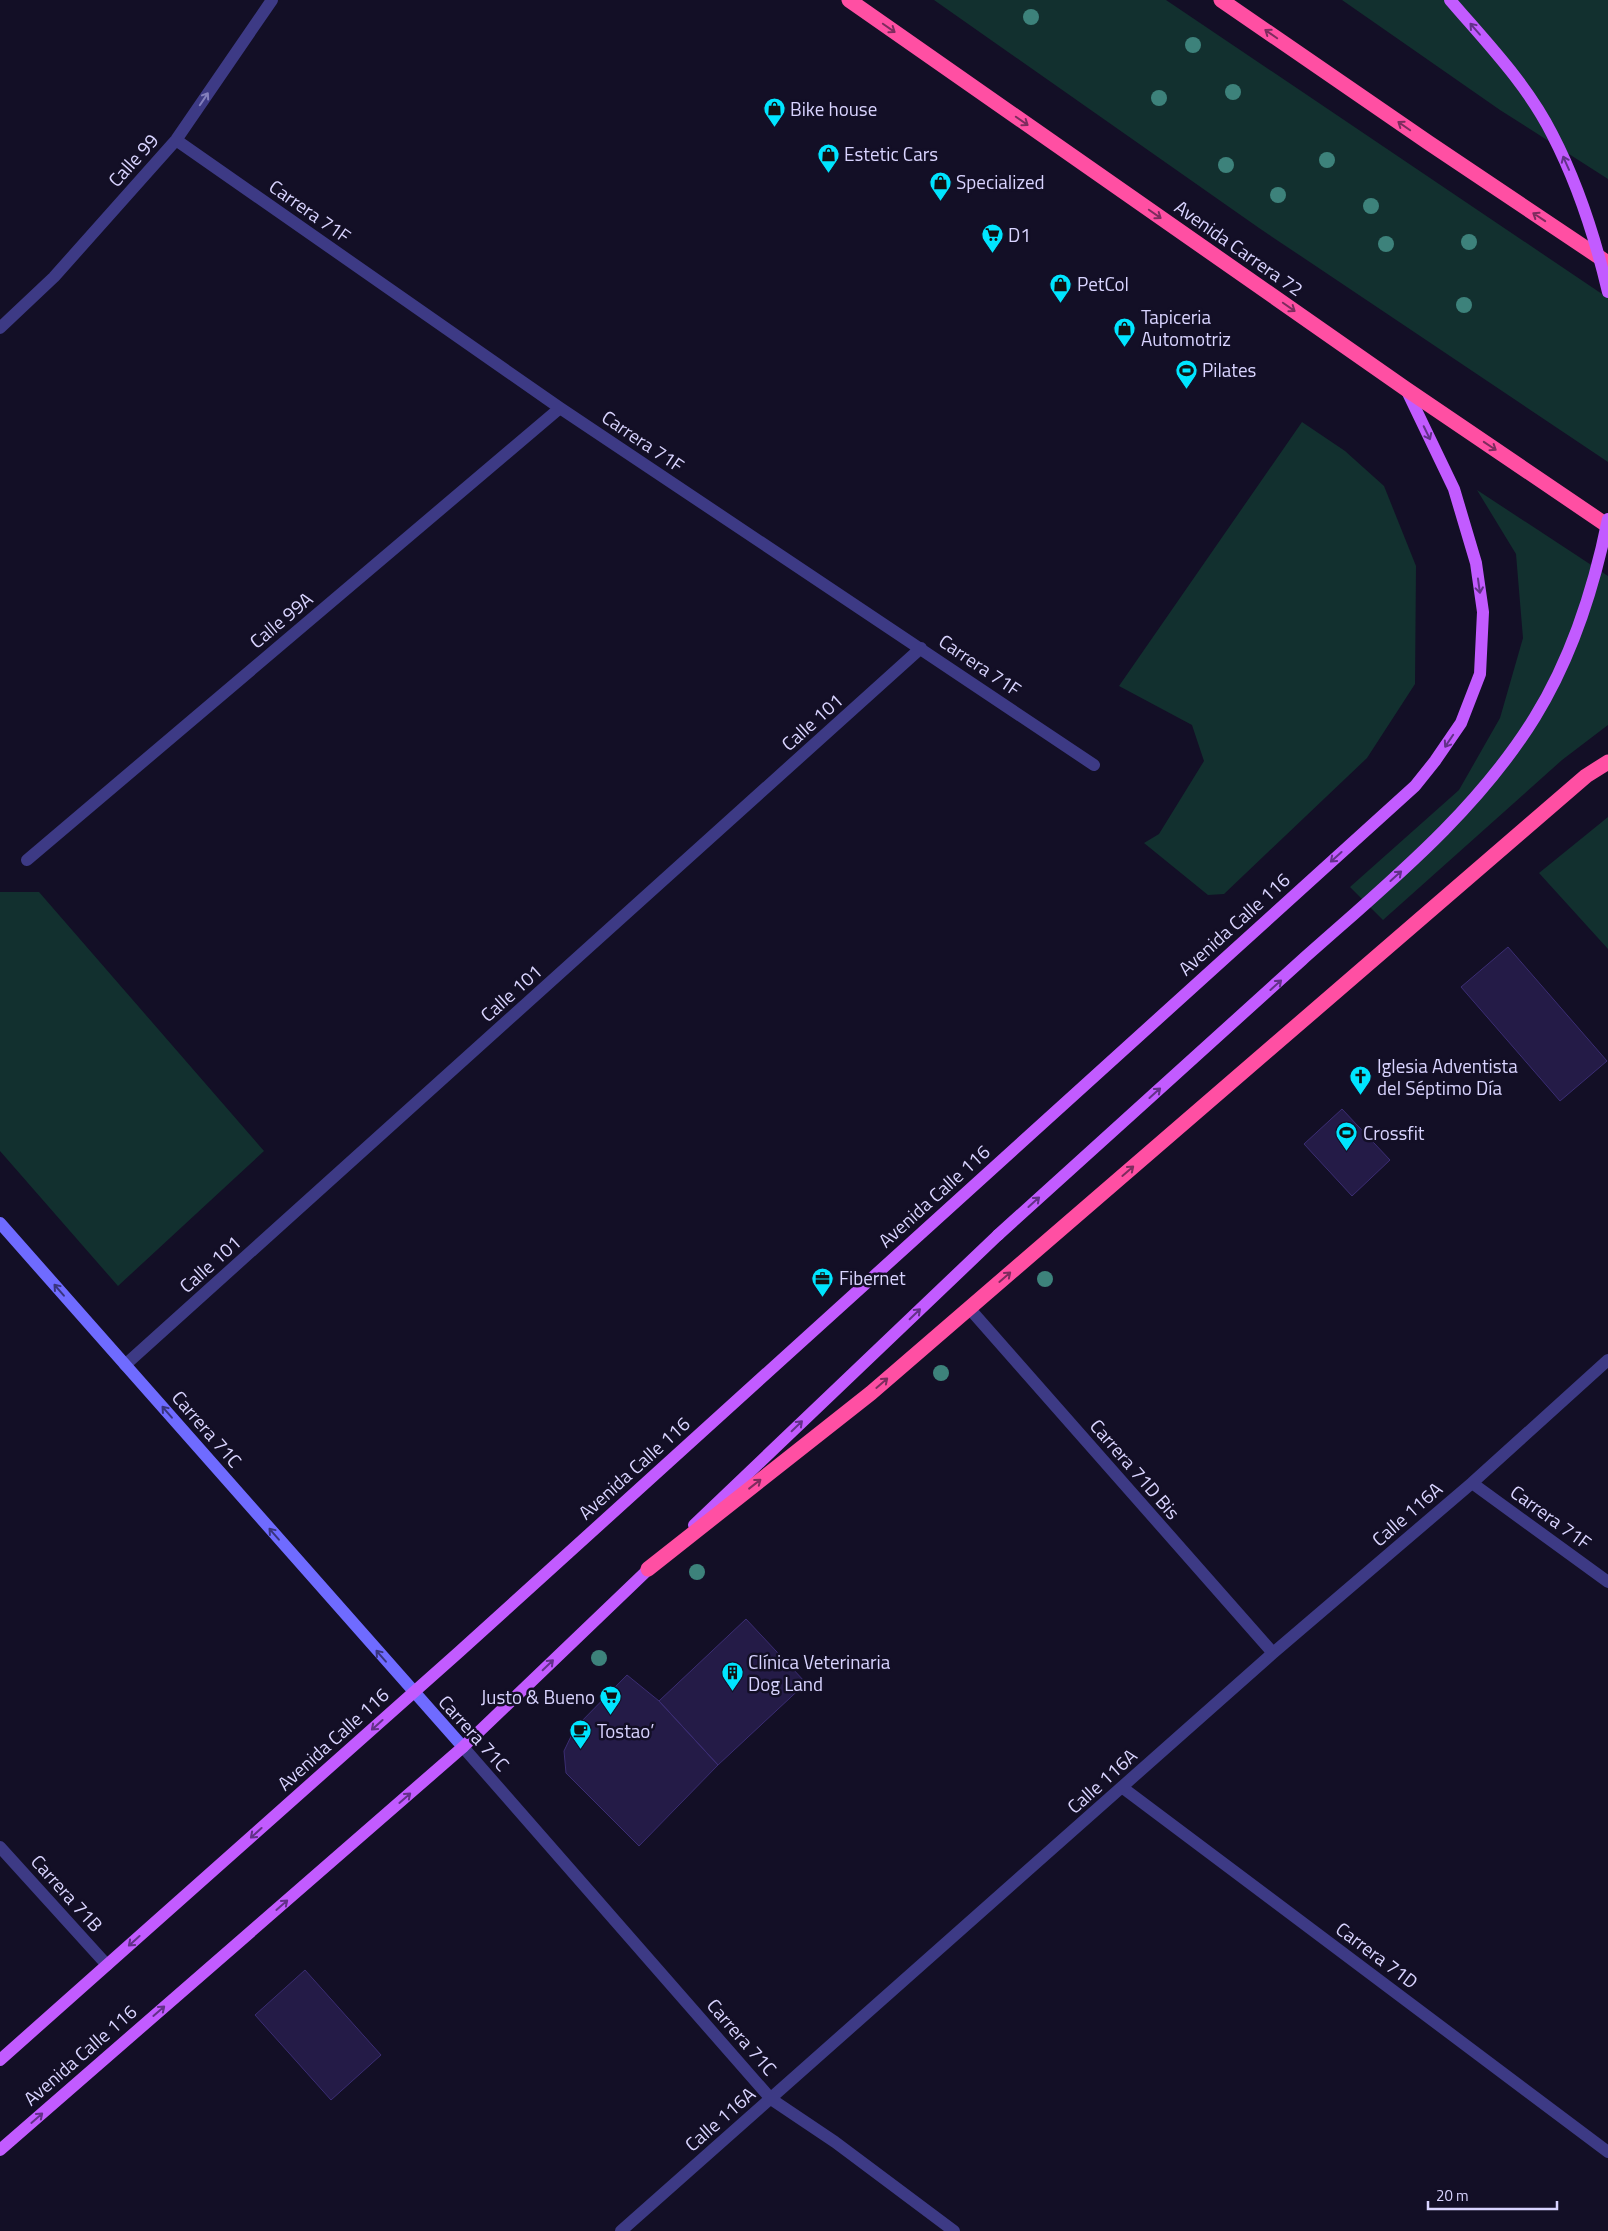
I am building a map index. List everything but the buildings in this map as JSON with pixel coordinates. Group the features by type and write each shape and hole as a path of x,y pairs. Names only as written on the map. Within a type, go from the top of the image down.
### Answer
{"highway":[{"name":"Avenida Carrera 72","path":"849,0 1406,389 1608,526"},
{"path":"1221,0 1437,149 1608,263"},
{"path":"648,1569 871,1393 1586,776 1608,762"}],"main road":[{"path":"1450,0 1515,77 1552,132 1576,186 1591,229 1608,292"},
{"name":"Avenida Calle 116","path":"0,2060 414,1692 1414,786 1435,761 1461,723 1480,674 1483,612 1476,562 1454,489 1406,389"},
{"name":"Avenida Calle 116","path":"0,2150 463,1747 998,1235 1426,850 1498,770 1535,717 1565,661 1588,595 1608,519"}],"street":[{"name":"Calle 99","path":"0,328 54,277 176,140 272,0"},
{"name":"Carrera 71F","path":"176,140 560,408 1094,765"},
{"name":"Calle 99A","path":"26,860 560,408"},
{"name":"Calle 101","path":"125,1365 921,648"},
{"name":"Carrera 71C","path":"0,1223 771,2099 835,2142 954,2231"},
{"name":"Carrera 71D Bis","path":"970,1308 1274,1653"},
{"name":"Calle 116A","path":"621,2231 1274,1653 1472,1483 1608,1360"},
{"name":"Carrera 71F","path":"1472,1483 1608,1582"},
{"name":"Carrera 71D","path":"1123,1788 1608,2152"},
{"name":"Carrera 71B","path":"0,1847 107,1965"}],"green space":[{"path":"934,0 1166,0 1608,298 1608,462 1259,228"},
{"path":"1342,0 1608,0 1608,179 1500,110"},
{"path":"1302,422 1345,451 1384,486 1416,566 1415,684 1367,758 1224,894 1208,895 1144,843 1159,834 1204,761 1192,725 1119,686"},
{"path":"1477,490 1608,576 1608,725 1562,760 1383,920 1350,887 1459,790 1500,718 1523,638 1516,554"},
{"path":"1608,817 1608,949 1539,873"},
{"path":"0,892 39,892 264,1151 118,1286 0,1151"}],"place":[{"name":"Bike house","path":"774,128"},
{"name":"Estetic Cars","path":"828,173"},
{"name":"Specialized","path":"940,201"},
{"name":"D1","path":"992,254"},
{"name":"PetCol","path":"1061,303"},
{"name":"Tapiceria Automotriz","path":"1125,347"},
{"name":"Pilates","path":"1186,389"},
{"name":"Iglesia Adventista del Séptimo Día","path":"1361,1096"},
{"name":"Crossfit","path":"1347,1152"},
{"name":"Fibernet","path":"823,1297"},
{"name":"Clínica Veterinaria Dog Land","path":"732,1692"},
{"name":"Justo & Bueno","path":"611,1716"},
{"name":"Tostao’","path":"581,1750"}]}
